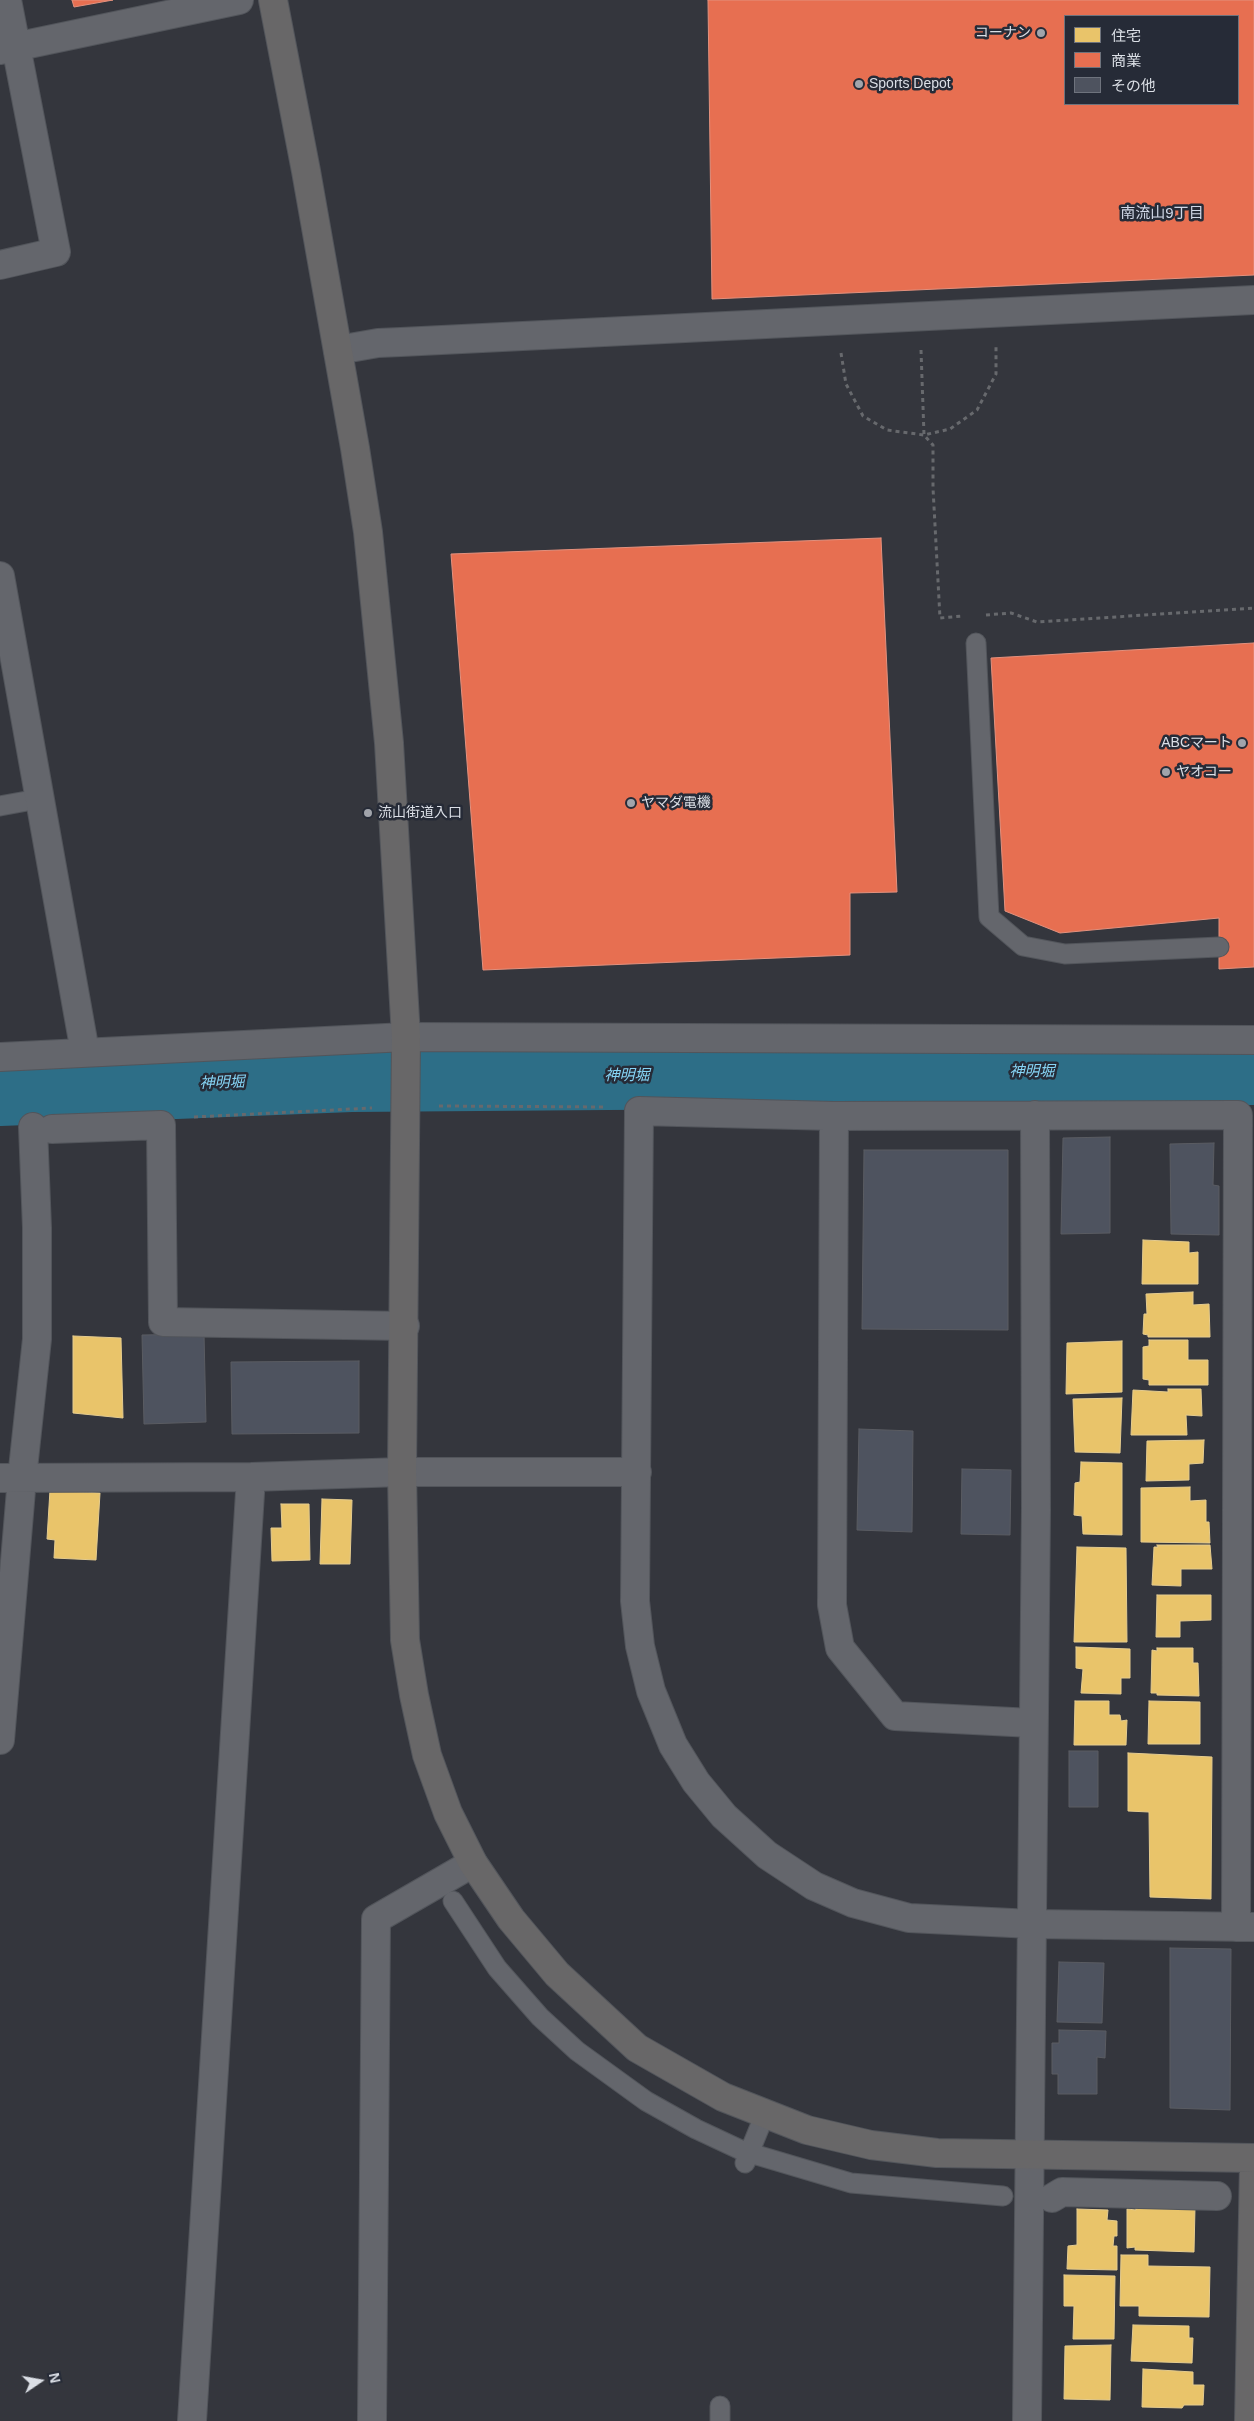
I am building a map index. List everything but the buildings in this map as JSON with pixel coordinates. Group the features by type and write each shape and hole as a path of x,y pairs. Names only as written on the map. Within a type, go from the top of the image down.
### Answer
{"street":[{"path":"0,265 56,252 8,49 7,0"},
{"path":"8,49 239,0"},
{"path":"273,0 338,350 368,532 385,703 396,849 406,1048 405,1326 402,1472 405,1640 414,1695 427,1754 448,1813 473,1863 511,1919 557,1974 637,2048 723,2098 807,2130 871,2146 937,2153 1254,2158"},
{"path":"338,350 401,342 1254,300"},
{"path":"0,576 38,799 85,1052"},
{"path":"0,1057 85,1052 1254,1040"},
{"path":"639,1111 834,1116 1238,1115 1239,1490 1245,1927 1032,1924 909,1918 853,1903 814,1886 767,1854 724,1816 696,1782 673,1745 651,1691 640,1646 635,1601 639,1111"},
{"path":"1027,2421 1032,1723 1036,1510 1035,1115"},
{"path":"834,1116 832,1605 840,1648 895,1716 1032,1723"},
{"path":"0,1740 11,1478 37,1339 37,1228 43,1128 161,1125 163,1322 405,1326"},
{"path":"11,1478 251,1477 402,1472 637,1472"},
{"path":"192,2421 251,1477"},
{"path":"372,2421 376,1919 473,1863"},
{"path":"1249,2421 1254,2164"},
{"path":"1052,2198 1062,2192 1216,2196"}],"lane":[{"path":"976,643 989,917 1023,946 1065,954 1219,947"},
{"path":"0,806 38,799"},
{"path":"453,1901 498,1968 540,2018 578,2051 646,2101 747,2158 850,2183 1003,2196"},
{"path":"747,2158 765,2114"}],"path":[{"path":"840,348 846,384 863,416 887,430 924,434 950,428 977,410 996,374 996,341"},
{"path":"921,344 924,434 933,445 933,488 940,618 966,616"},
{"path":"984,615 1011,614 1037,622 1254,608"},
{"path":"439,1106 624,1107 639,1111"},
{"path":"161,1125 180,1118 378,1108"}],"waterway":[{"name":"神明堀","path":"0,1092 351,1078 1254,1071"}],"place":[{"name":"コーナン","path":"1041,33"},
{"name":"Sports Depot","path":"859,84"},
{"name":"ABCマート","path":"1242,743"},
{"name":"ヤオコー","path":"1166,772"},
{"name":"ヤマダ電機","path":"631,803"},
{"name":"流山街道入口","path":"368,813"}],"district":[{"name":"南流山9丁目","path":"1162,214"}]}
